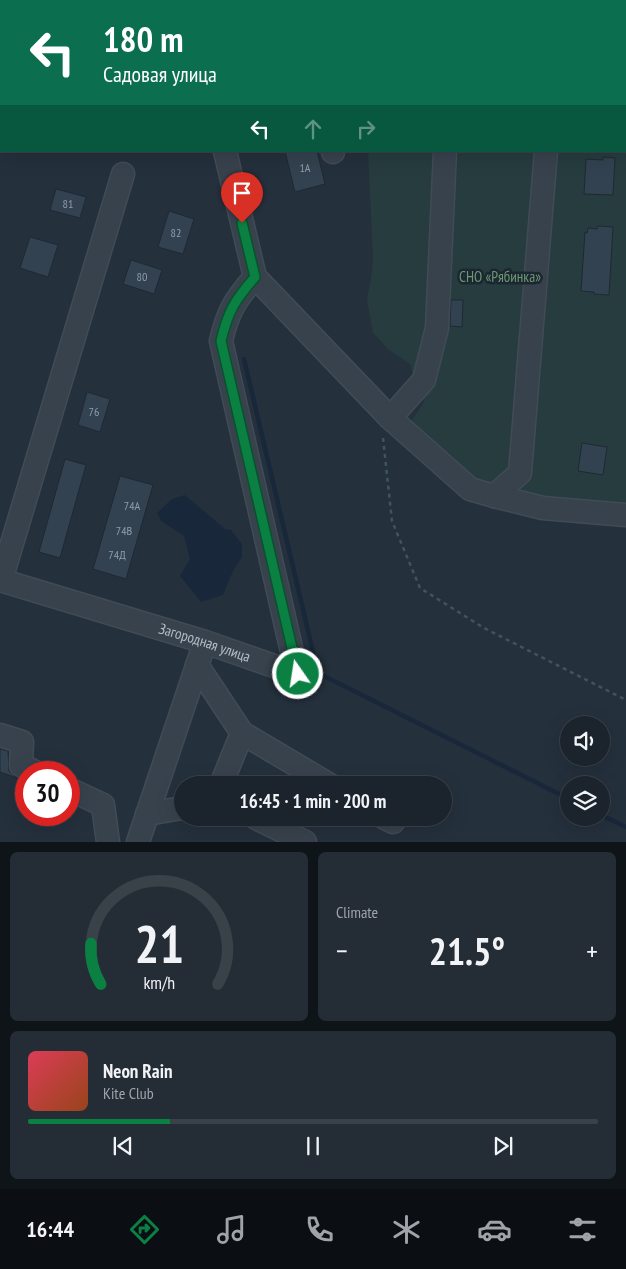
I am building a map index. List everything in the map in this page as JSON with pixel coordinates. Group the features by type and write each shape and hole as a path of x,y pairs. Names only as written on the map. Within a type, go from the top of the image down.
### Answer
{"street":[{"path":"225,152 255,277 386,428 470,489 544,508 626,515"},
{"path":"386,428 424,380 437,328 445,152"},
{"path":"494,496 520,473 546,152"},
{"path":"0,580 123,174"},
{"name":"Загородная улица","path":"0,580 205,642 298,674 221,341 226,320 235,300 255,277"},
{"path":"138,842 205,642"},
{"path":"197,665 242,733 315,776"},
{"path":"225,776 242,733"},
{"path":"0,735 22,742 21,761"},
{"path":"80,794 103,805 108,842"},
{"path":"148,814 174,809"},
{"path":"272,826 305,842"}],"path":[{"path":"386,428 392,521 420,588 484,628 626,700"}],"green space":[{"name":"СНО «Рябинка»","path":"368,152 626,152 626,523 496,491 405,431 425,400 415,389 411,365 388,349 373,333 367,299 373,260"}],"water":[{"path":"185,495 225,529 231,530 242,544 242,557 233,571 223,595 201,602 180,576 190,559 184,536 161,521 157,513 172,499"}],"building":[{"path":"285,152 317,152 325,184 295,192"},
{"path":"603,157 615,158 613,195 584,194 586,159 603,160"},
{"path":"56,189 86,197 80,218 50,210"},
{"path":"169,211 194,219 183,254 158,247"},
{"path":"598,226 613,227 609,295 581,291 585,232 587,233 588,228 597,229"},
{"path":"30,237 58,245 48,277 20,268"},
{"path":"131,260 162,270 154,294 123,284"},
{"path":"451,300 463,300 462,327 450,326"},
{"path":"87,392 110,399 100,432 78,425"},
{"path":"582,443 607,447 603,475 578,471"},
{"path":"65,459 86,465 60,558 39,552"},
{"path":"120,476 153,485 126,579 93,569"},
{"path":"0,749 8,751 9,771 15,777 0,772"}],"waterway":[{"path":"244,359 318,673 560,794"},
{"path":"610,819 626,827"}],"route":[{"path":"242,223 255,277 235,300 226,320 221,341 298,674"}]}
